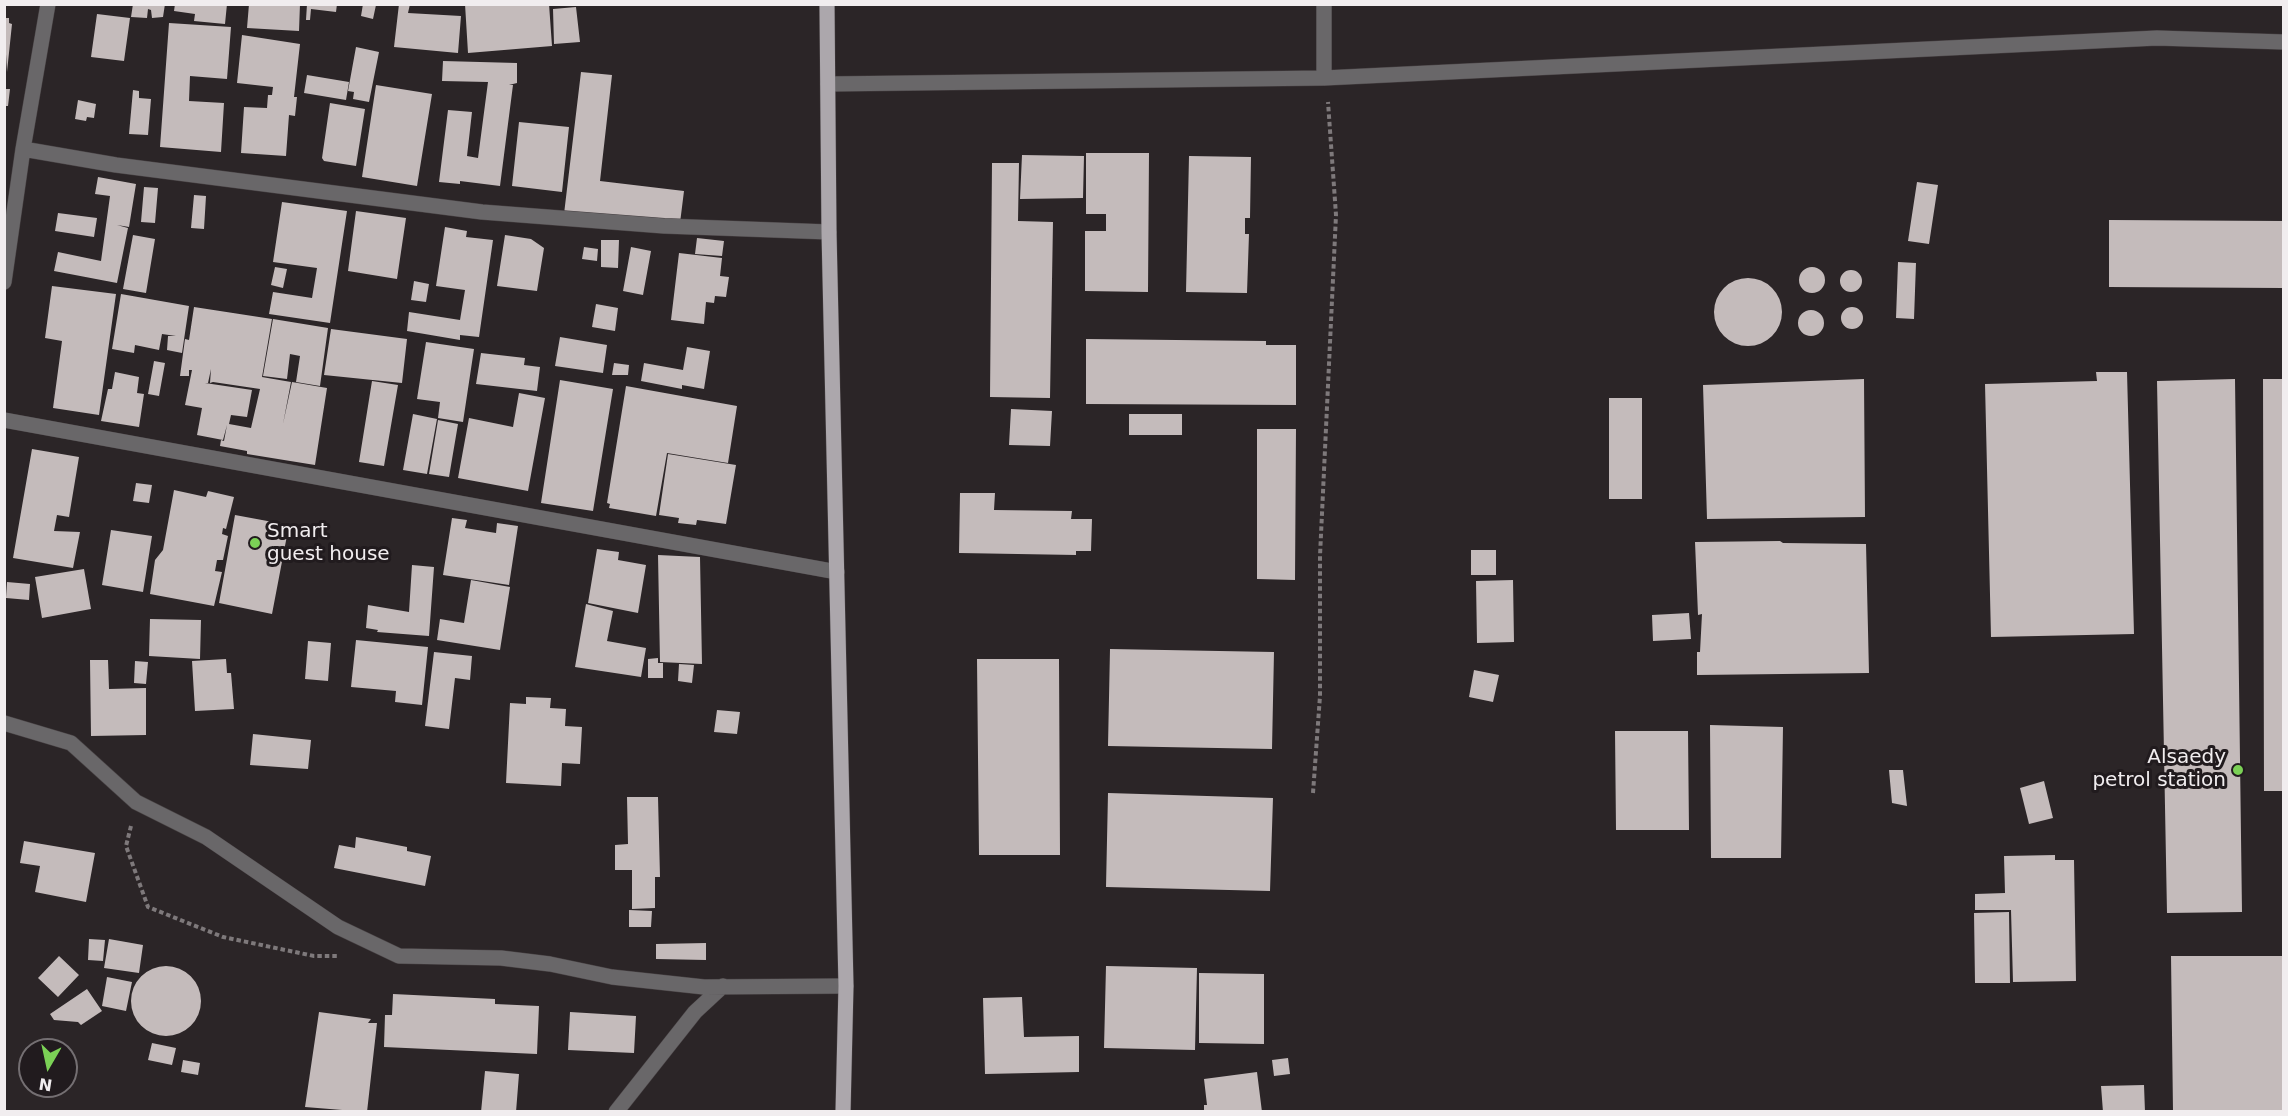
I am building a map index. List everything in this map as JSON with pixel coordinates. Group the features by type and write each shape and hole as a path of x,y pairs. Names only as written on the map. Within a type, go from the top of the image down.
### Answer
{"main road":[{"path":"828,4 828,232 846,986 843,1112"}],"street":[{"path":"4,282 23,149 48,4"},
{"path":"1324,4 1324,78"},
{"path":"828,84 1324,78 2157,38 2283,42"},
{"path":"23,149 116,165 482,212 664,226 828,232"},
{"path":"4,420 837,572"},
{"path":"4,723 71,743 136,802 206,837 338,927 399,956 501,958 550,964 612,977 723,986 846,986"},
{"path":"616,1112 695,1012 723,986"}],"path":[{"path":"1314,793 1320,696 1320,556 1336,215 1324,78"},
{"path":"136,802 126,846 148,907 223,937 314,956 346,956"}],"building":[{"path":"133,4 165,4 163,17 152,18 151,10 148,9 147,18 131,17"},
{"path":"175,4 227,4 225,24 194,21 195,14 174,11"},
{"path":"249,4 300,4 299,31 247,28"},
{"path":"307,4 337,4 336,12 311,9 310,20 306,20"},
{"path":"363,4 376,5 373,19 361,16"},
{"path":"399,4 410,4 408,13 461,16 458,53 394,47"},
{"path":"465,4 549,4 552,46 468,53"},
{"path":"576,7 580,42 554,44 553,9"},
{"path":"97,14 130,18 124,61 91,57"},
{"path":"4,18 9,18 9,23 12,24 7,72"},
{"path":"169,23 231,27 227,79 190,76 189,101 224,103 221,152 160,147"},
{"path":"242,35 300,44 294,97 297,97 295,116 289,115 286,156 241,153 244,107 267,108 268,95 272,95 273,87 237,83"},
{"path":"356,47 379,52 369,102 353,99 354,92 348,91"},
{"path":"443,61 517,63 517,83 509,85 513,85 500,186 460,181 460,184 439,182 448,110 472,112 467,156 478,158 488,82 442,81"},
{"path":"581,72 612,75 600,181 684,191 680,223 564,214"},
{"path":"307,75 349,82 346,100 304,93"},
{"path":"376,85 432,94 417,186 362,177"},
{"path":"4,89 10,89 8,106 4,106"},
{"path":"133,90 139,91 139,98 151,99 148,135 129,134"},
{"path":"78,100 96,104 94,118 87,117 86,121 75,119"},
{"path":"330,103 365,109 356,166 324,161 322,158"},
{"path":"519,122 569,127 562,192 512,186"},
{"path":"1086,153 1149,153 1148,292 1085,291 1085,231 1106,231 1106,214 1086,214"},
{"path":"1022,155 1084,156 1083,198 1020,199"},
{"path":"1189,156 1251,157 1250,218 1245,218 1245,234 1249,234 1247,293 1186,292"},
{"path":"992,163 1019,163 1018,221 1053,222 1050,398 990,397"},
{"path":"98,177 136,184 129,227 117,225 128,228 117,283 54,271 58,252 101,261 110,196 95,194"},
{"path":"1917,182 1938,185 1929,244 1908,241"},
{"path":"144,187 158,188 155,223 141,222"},
{"path":"194,195 206,196 204,229 191,228"},
{"path":"282,202 347,211 330,323 269,314 273,292 312,298 317,268 273,262"},
{"path":"356,211 406,218 397,279 348,271"},
{"path":"58,213 97,218 94,237 55,231"},
{"path":"2109,220 2284,221 2284,288 2109,287"},
{"path":"445,227 467,231 466,237 493,240 479,337 460,335 460,340 407,331 409,312 460,320 465,290 436,286"},
{"path":"133,235 155,239 146,293 123,289"},
{"path":"505,235 531,239 544,248 537,291 497,286"},
{"path":"697,238 724,241 722,256 695,254"},
{"path":"601,240 619,240 618,268 601,267"},
{"path":"584,247 598,249 597,261 582,259"},
{"path":"631,247 651,251 643,295 623,291"},
{"path":"679,253 722,258 720,276 729,277 726,297 715,296 714,303 706,302 704,324 671,320"},
{"path":"1898,262 1916,263 1914,319 1896,318"},
{"path":"275,267 287,269 283,288 271,285"},
{"path":"1812,267 1821,271 1825,280 1821,289 1812,293 1803,289 1799,280 1803,271"},
{"path":"1851,270 1859,273 1862,281 1859,289 1851,292 1843,289 1840,281 1843,273"},
{"path":"1748,278 1761,280 1772,288 1780,299 1782,312 1780,325 1772,336 1761,344 1748,346 1735,344 1724,336 1716,325 1714,312 1716,299 1724,288 1735,280"},
{"path":"414,281 429,284 426,302 411,300"},
{"path":"52,286 116,294 99,415 53,408 62,341 45,338"},
{"path":"121,294 189,306 182,353 167,350 168,336 176,336 162,334 159,350 135,345 134,353 112,349"},
{"path":"596,304 618,308 615,331 592,327"},
{"path":"194,307 272,319 262,377 291,382 283,424 292,382 327,388 315,465 247,454 247,451 220,446 221,440 224,441 227,425 223,440 197,435 202,408 185,405 192,370 189,370 189,376 180,376 185,339 189,340","holes":["211,369 210,383 260,389 251,428 229,424 231,415 247,417 252,390 205,383 208,383"]},
{"path":"1852,307 1860,310 1863,318 1860,326 1852,329 1844,326 1841,318 1844,310"},
{"path":"1811,310 1820,314 1824,323 1820,332 1811,336 1802,332 1798,323 1802,314"},
{"path":"273,319 328,328 320,386 296,382 300,356 290,354 287,379 263,376"},
{"path":"331,329 407,339 402,383 324,375"},
{"path":"560,337 607,345 603,373 555,366"},
{"path":"1086,339 1266,341 1266,345 1296,345 1296,405 1086,404"},
{"path":"426,342 474,349 463,422 438,418 440,402 417,399"},
{"path":"687,347 710,351 704,389 682,385 682,389 641,381 644,363 683,370"},
{"path":"481,353 525,358 524,365 540,367 537,391 476,384"},
{"path":"154,361 165,363 159,396 148,394"},
{"path":"614,363 629,365 628,375 612,375"},
{"path":"115,372 139,377 137,393 144,394 139,427 101,421 108,389 112,389"},
{"path":"2096,372 2127,372 2134,634 1991,637 1985,384 2097,381"},
{"path":"1864,379 1865,517 1707,519 1703,385"},
{"path":"2235,379 2242,912 2167,913 2157,381"},
{"path":"2263,379 2284,379 2284,791 2264,791"},
{"path":"560,380 613,389 593,511 541,503"},
{"path":"372,381 398,385 384,466 359,462"},
{"path":"626,386 737,406 728,463 667,453 656,516 609,508 610,504 607,503"},
{"path":"519,393 545,398 528,491 458,478 469,418 513,427"},
{"path":"1609,398 1642,398 1642,499 1609,499"},
{"path":"1011,409 1052,411 1050,446 1009,445"},
{"path":"413,414 437,419 427,474 403,470"},
{"path":"1129,414 1182,414 1182,435 1129,435"},
{"path":"438,420 458,424 449,477 429,474"},
{"path":"1257,429 1296,429 1295,580 1257,579"},
{"path":"32,449 79,457 69,517 57,515 54,531 80,532 73,568 13,558"},
{"path":"668,454 736,465 726,524 697,520 696,525 678,523 679,518 659,515"},
{"path":"136,483 152,485 149,503 133,501"},
{"path":"174,490 206,497 208,491 234,497 226,529 223,528 222,534 228,536 223,560 217,560 215,571 222,572 214,606 150,594 155,560 163,550"},
{"path":"960,493 995,493 994,510 1072,511 1071,519 1092,519 1091,551 1076,551 1076,555 959,553"},
{"path":"235,515 289,525 272,614 219,603"},
{"path":"452,518 467,520 465,528 496,533 497,523 518,526 509,585 443,575"},
{"path":"111,530 152,536 143,592 102,585"},
{"path":"1780,541 1783,543 1866,544 1869,673 1697,675 1697,652 1700,652 1702,614 1698,615 1695,542"},
{"path":"597,549 619,552 618,560 646,565 638,613 588,603"},
{"path":"1471,550 1496,550 1496,575 1471,575"},
{"path":"658,555 700,557 702,664 660,662"},
{"path":"412,565 434,567 429,636 377,632 378,630 366,628 368,605 409,612"},
{"path":"84,569 91,609 42,618 35,577"},
{"path":"471,580 510,587 500,650 437,640 440,619 464,623"},
{"path":"1513,580 1514,642 1477,643 1476,581"},
{"path":"7,582 30,584 29,600 6,598"},
{"path":"586,604 613,611 607,641 646,648 641,677 575,667"},
{"path":"1689,613 1691,639 1653,641 1652,615"},
{"path":"150,619 201,620 200,659 149,656"},
{"path":"356,640 428,647 422,705 395,702 396,691 351,687"},
{"path":"308,641 331,643 328,681 305,679"},
{"path":"1110,649 1274,652 1272,749 1108,746"},
{"path":"434,652 472,656 470,680 455,678 449,729 425,726"},
{"path":"658,658 658,663 663,663 663,678 648,678 648,659"},
{"path":"226,659 227,673 231,673 234,709 195,711 192,661"},
{"path":"977,659 1059,659 1060,855 979,855"},
{"path":"90,660 108,660 109,689 146,688 146,735 91,736"},
{"path":"135,661 148,662 146,684 134,683"},
{"path":"679,664 694,665 692,683 678,681"},
{"path":"1474,670 1499,675 1493,702 1469,697"},
{"path":"526,697 551,698 550,708 566,709 565,726 582,727 580,764 562,763 561,786 506,783 510,703 526,704"},
{"path":"717,710 740,712 737,734 714,732"},
{"path":"1710,725 1783,727 1781,858 1711,858"},
{"path":"1615,731 1688,731 1689,830 1616,830"},
{"path":"253,734 311,740 308,769 250,765"},
{"path":"1889,770 1903,770 1907,806 1892,803"},
{"path":"2044,781 2053,818 2029,824 2020,788"},
{"path":"1108,793 1273,798 1270,891 1106,887"},
{"path":"627,797 658,797 660,877 655,877 655,908 632,909 632,870 615,870 615,845 628,844"},
{"path":"356,837 407,847 407,851 431,856 425,886 334,868 339,845 355,848"},
{"path":"24,841 95,853 86,902 35,892 40,866 20,863"},
{"path":"2055,855 2055,860 2074,860 2076,981 2013,982 2011,910 1975,910 1975,894 2005,893 2004,856"},
{"path":"629,910 652,911 651,927 629,927"},
{"path":"2009,912 2010,983 1975,983 1974,913"},
{"path":"89,939 105,940 103,961 88,960"},
{"path":"109,939 143,945 139,973 104,968"},
{"path":"706,943 706,960 656,959 656,944"},
{"path":"59,956 79,975 58,997 38,978"},
{"path":"2171,956 2284,956 2284,1112 2173,1112"},
{"path":"159,966 173,966 186,972 195,981 201,994 199,1014 191,1026 173,1036 159,1036 146,1030 137,1021 131,1008 131,994 137,981 146,972"},
{"path":"1106,966 1197,968 1195,1050 1104,1048"},
{"path":"1199,973 1264,974 1264,1044 1199,1043"},
{"path":"107,977 132,982 126,1011 102,1006"},
{"path":"87,989 102,1011 81,1025 78,1022 54,1020 50,1014"},
{"path":"393,994 495,999 495,1004 539,1006 537,1054 384,1047 385,1015 392,1015"},
{"path":"1022,997 1024,1037 1079,1036 1079,1072 985,1074 983,998"},
{"path":"319,1012 371,1019 368,1023 377,1023 367,1112 305,1107"},
{"path":"570,1012 636,1016 634,1053 568,1050"},
{"path":"152,1043 176,1048 172,1065 148,1060"},
{"path":"1288,1058 1290,1074 1274,1076 1272,1060"},
{"path":"183,1060 200,1063 198,1075 181,1072"},
{"path":"485,1071 519,1074 516,1112 481,1112"},
{"path":"1257,1072 1262,1112 1204,1112 1204,1105 1207,1105 1204,1079"},
{"path":"2144,1085 2145,1112 2103,1112 2101,1086"}],"place":[{"name":"Smart guest house","path":"255,543"},
{"name":"Alsaedy petrol station","path":"2238,770"}]}
